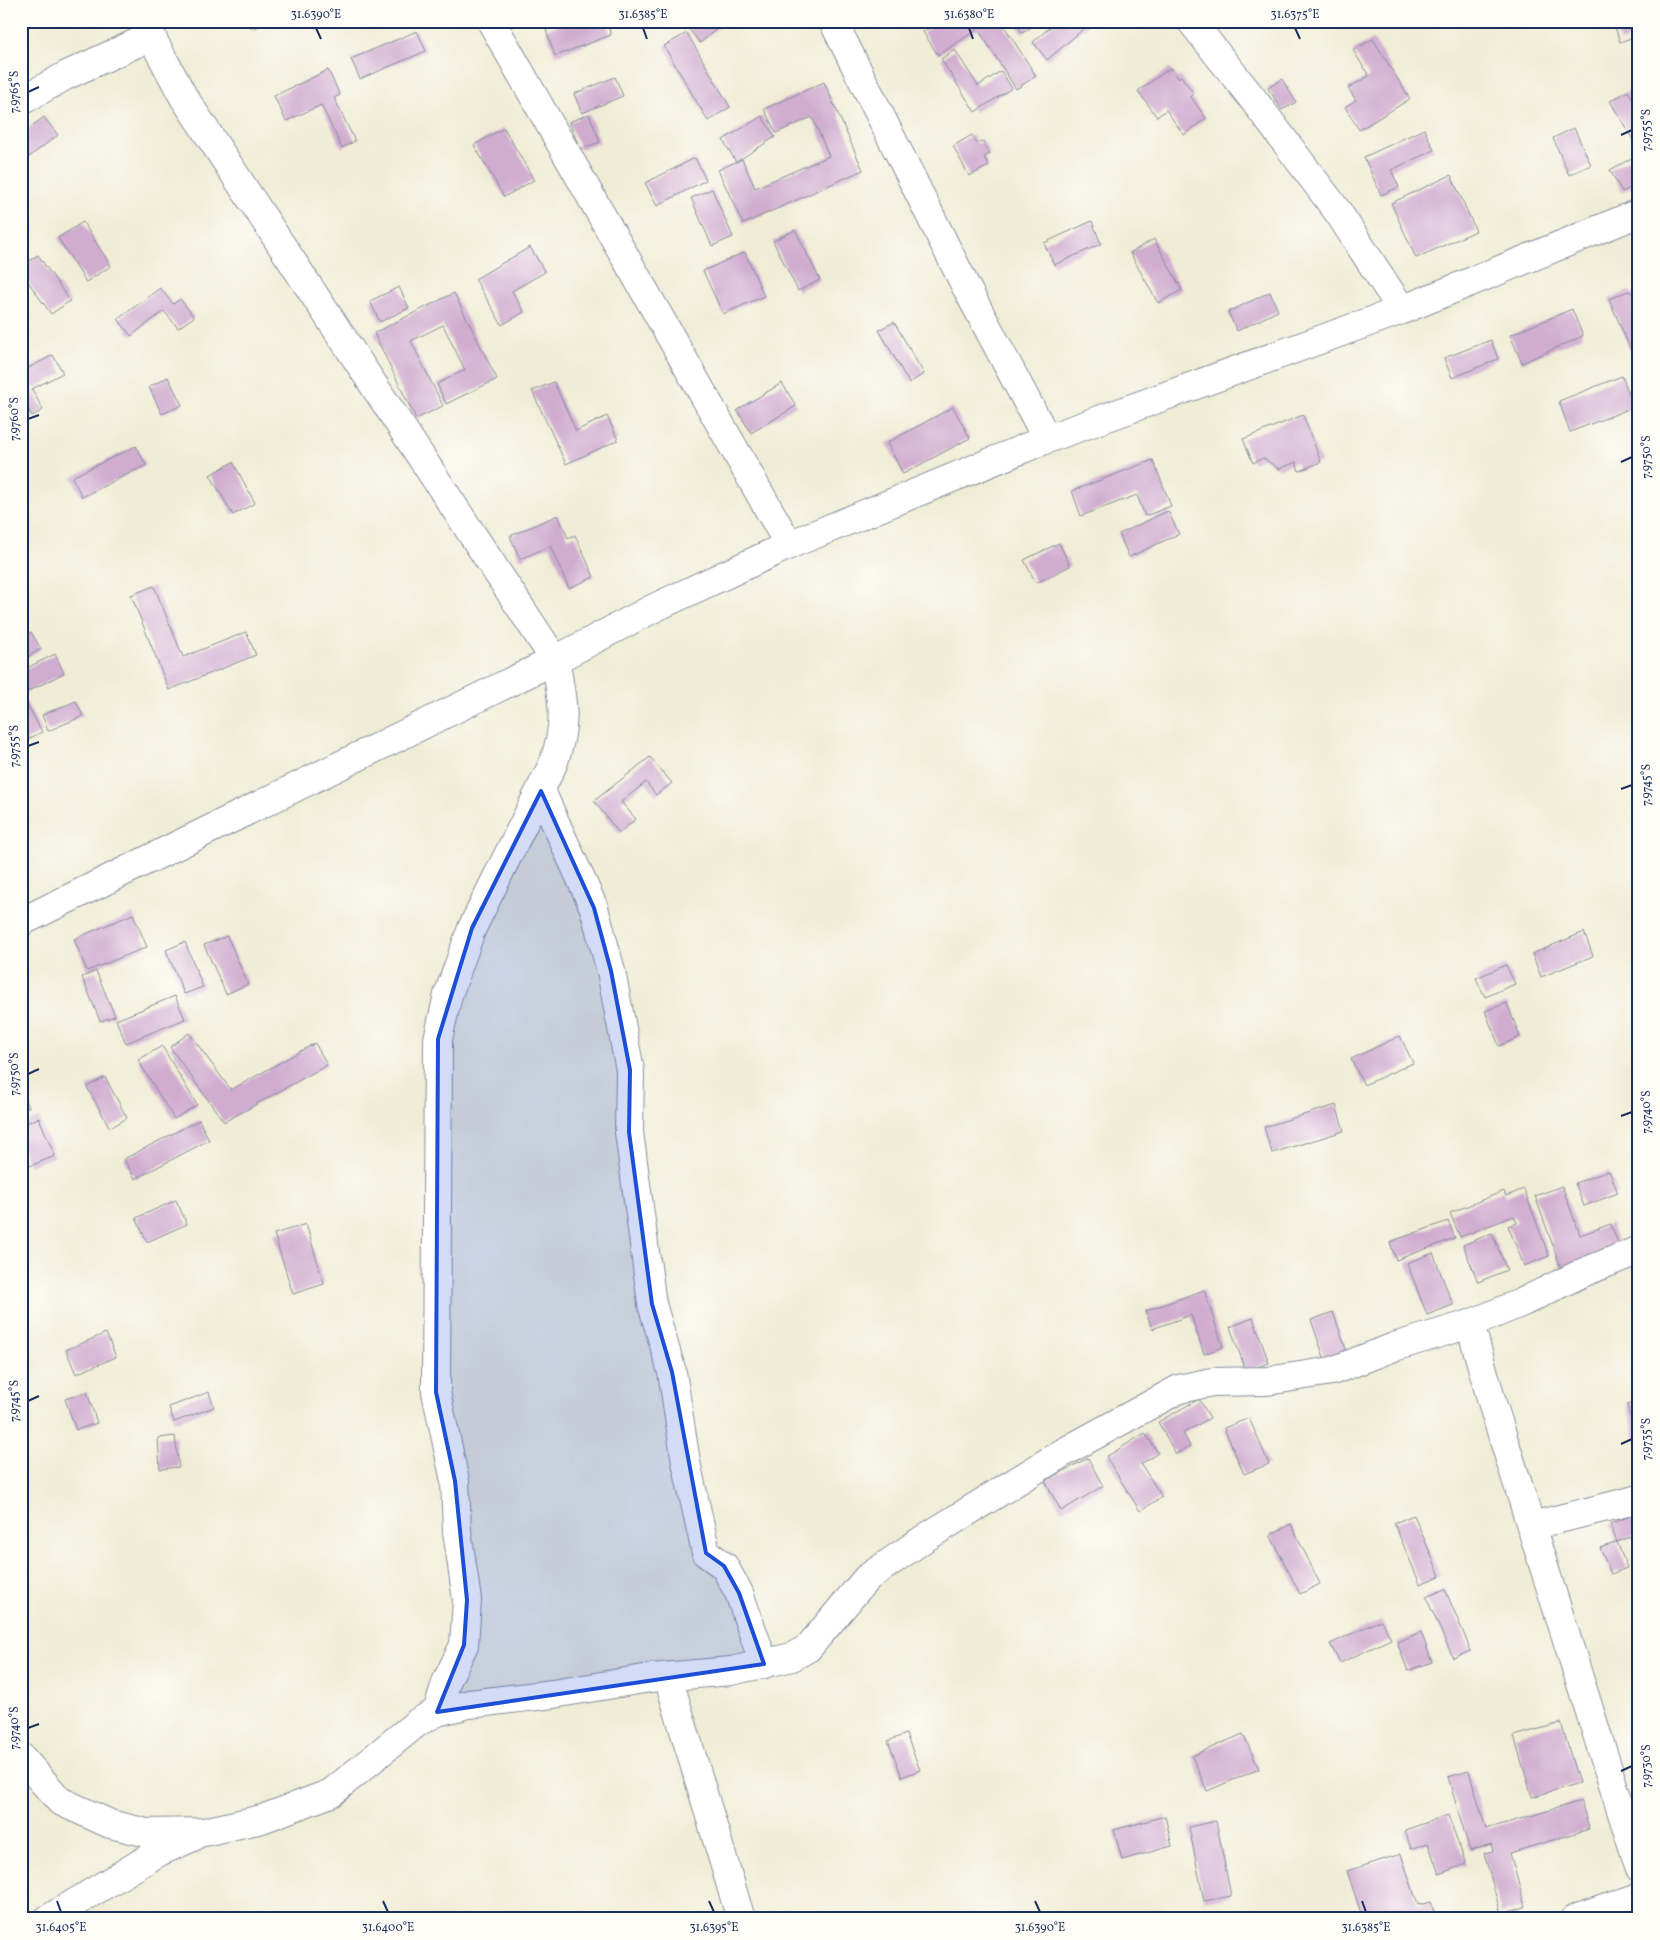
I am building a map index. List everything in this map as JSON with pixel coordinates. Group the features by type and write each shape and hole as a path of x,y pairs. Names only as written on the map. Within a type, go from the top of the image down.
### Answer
{"street":[{"path":"492,21 789,545"},
{"path":"833,21 966,287 1046,439"},
{"path":"1191,21 1253,99 1338,212 1402,310"},
{"path":"21,101 148,28 184,96 555,660 564,709 562,741 541,790 472,928 448,995 438,1039 436,1392 455,1482 457,1531 467,1600 464,1645 446,1680 437,1712"},
{"path":"21,922 555,660 654,608 789,545 1046,439 1402,310 1639,213"},
{"path":"541,790 594,908 611,971 630,1070 629,1132 652,1304 672,1372 686,1462 706,1553 724,1566 739,1593 764,1664"},
{"path":"48,1919 160,1852 204,1832 262,1819 331,1793 394,1744 418,1722 437,1712 469,1704 553,1694 650,1678 731,1671 792,1657 808,1648 867,1578 925,1538 1064,1452 1179,1389 1212,1382 1267,1381 1332,1371 1394,1347 1470,1324 1523,1302 1582,1273 1639,1250"},
{"path":"1470,1324 1531,1526 1639,1866"},
{"path":"1531,1526 1639,1499"},
{"path":"668,1677 741,1919"},
{"path":"21,1757 60,1801 110,1824 147,1832 204,1832"},
{"path":"1575,1919 1639,1897"}],"highlighted area":[{"path":"541,791 594,908 611,971 630,1070 629,1132 652,1304 672,1372 706,1553 724,1566 739,1593 764,1664 437,1712 464,1645 467,1600 455,1481 436,1392 438,1039 472,928"}],"building":[{"path":"248,21 270,21 252,29"},
{"path":"571,21 606,21 611,35 555,56 546,30"},
{"path":"695,21 716,21 720,26 700,43 688,28"},
{"path":"940,21 1001,21 1036,76 1016,89 978,29 938,55 923,32"},
{"path":"1015,21 1036,21 1038,23 1022,33"},
{"path":"1057,21 1085,21 1088,25 1047,60 1033,42"},
{"path":"1613,21 1639,21 1639,35 1620,42"},
{"path":"417,31 426,51 360,79 351,59"},
{"path":"687,33 730,107 708,121 664,46"},
{"path":"1373,39 1410,99 1359,130 1345,107 1356,100 1348,88 1369,76 1353,50"},
{"path":"955,50 978,86 1001,71 1012,88 975,112 941,59"},
{"path":"1170,68 1178,78 1181,76 1194,94 1191,97 1206,118 1184,135 1166,110 1157,117 1138,91"},
{"path":"328,70 340,95 334,98 355,141 342,148 321,105 286,121 274,96"},
{"path":"615,77 623,96 582,113 574,94"},
{"path":"1282,79 1296,102 1282,110 1268,88"},
{"path":"824,82 863,170 743,224 718,170 742,159 755,188 829,156 812,117 776,133 764,109"},
{"path":"1628,91 1639,110 1639,150 1610,101"},
{"path":"589,114 600,142 580,149 569,122"},
{"path":"762,116 775,137 736,162 723,140"},
{"path":"44,117 58,135 21,163 21,134"},
{"path":"504,128 534,180 504,197 474,145"},
{"path":"1574,128 1591,165 1569,175 1553,138"},
{"path":"1424,129 1434,150 1391,170 1399,187 1381,195 1364,157"},
{"path":"972,135 977,144 983,141 990,154 984,157 989,166 969,176 953,146"},
{"path":"1639,154 1639,183 1622,192 1610,170"},
{"path":"695,158 706,180 657,206 645,183"},
{"path":"1451,175 1476,231 1416,258 1391,203"},
{"path":"712,189 733,237 712,246 691,198"},
{"path":"1092,221 1101,244 1054,265 1044,243"},
{"path":"83,222 111,266 86,282 58,238"},
{"path":"795,230 820,280 798,291 773,241"},
{"path":"1154,239 1182,290 1158,303 1130,253"},
{"path":"530,247 545,272 512,291 524,312 502,325 475,279"},
{"path":"745,252 764,296 723,314 703,271"},
{"path":"38,255 70,301 51,314 21,272 21,266"},
{"path":"399,287 409,308 380,322 370,301"},
{"path":"160,288 173,304 180,299 194,317 178,328 164,311 131,336 118,319"},
{"path":"1628,291 1639,296 1639,351 1632,353 1609,299"},
{"path":"1270,292 1278,311 1237,331 1228,312"},
{"path":"454,293 497,379 446,404 437,384 465,370 443,325 411,341 443,406 416,419 374,333"},
{"path":"1572,309 1583,336 1522,363 1510,335"},
{"path":"894,322 924,374 909,383 879,330"},
{"path":"1491,340 1498,359 1452,378 1444,358"},
{"path":"53,355 63,373 32,389 43,410 32,416 21,396 21,372"},
{"path":"1622,376 1634,407 1570,432 1559,401"},
{"path":"168,377 182,405 162,414 149,387"},
{"path":"554,382 576,431 607,416 618,440 566,464 532,391"},
{"path":"782,383 796,406 751,433 737,410"},
{"path":"953,407 970,438 903,474 887,443"},
{"path":"1303,415 1321,462 1299,471 1296,462 1279,469 1263,458 1253,463 1243,439"},
{"path":"136,446 146,465 82,497 72,477"},
{"path":"1153,460 1171,506 1145,516 1137,495 1081,516 1072,491"},
{"path":"233,462 255,503 233,515 210,475"},
{"path":"1168,511 1179,534 1129,557 1119,534"},
{"path":"558,515 568,538 575,535 594,577 569,588 550,546 520,559 510,536"},
{"path":"1059,543 1070,566 1036,583 1024,560"},
{"path":"154,586 183,657 246,632 256,655 169,690 131,595"},
{"path":"31,632 41,649 21,661 21,638"},
{"path":"55,654 64,673 21,695 21,671"},
{"path":"25,700 42,732 24,741 21,736 21,702"},
{"path":"76,701 83,716 48,731 42,715"},
{"path":"650,757 672,783 656,795 646,782 621,802 636,819 619,833 594,801"},
{"path":"133,914 147,947 87,971 74,939"},
{"path":"1584,932 1593,956 1541,977 1532,954"},
{"path":"227,936 248,984 226,994 204,945"},
{"path":"185,942 203,987 184,994 166,950"},
{"path":"1506,965 1515,984 1485,997 1476,978"},
{"path":"96,971 115,1016 100,1021 82,977"},
{"path":"175,996 185,1019 126,1043 116,1020"},
{"path":"1507,1003 1520,1037 1499,1046 1485,1011"},
{"path":"189,1033 231,1090 315,1043 327,1065 224,1122 170,1047"},
{"path":"1400,1036 1413,1063 1364,1085 1351,1059"},
{"path":"162,1046 197,1105 174,1119 138,1060"},
{"path":"105,1077 127,1118 110,1128 87,1087"},
{"path":"21,1091 29,1107 21,1110"},
{"path":"1336,1105 1344,1131 1272,1153 1264,1127"},
{"path":"39,1118 55,1156 30,1166 21,1145 21,1125"},
{"path":"199,1120 209,1140 135,1179 124,1159"},
{"path":"1609,1171 1618,1193 1584,1206 1575,1183"},
{"path":"1562,1186 1580,1235 1611,1224 1620,1249 1562,1271 1535,1196"},
{"path":"1524,1189 1549,1256 1524,1266 1508,1226 1517,1223 1514,1216 1460,1237 1450,1213 1504,1191 1506,1196"},
{"path":"176,1200 187,1224 147,1242 136,1218"},
{"path":"1448,1221 1455,1238 1396,1260 1390,1242"},
{"path":"306,1224 324,1284 293,1294 274,1234"},
{"path":"1492,1233 1507,1270 1478,1282 1463,1245"},
{"path":"1433,1253 1453,1305 1427,1315 1407,1263"},
{"path":"1204,1290 1223,1347 1204,1354 1191,1315 1152,1329 1146,1311"},
{"path":"1333,1312 1347,1352 1325,1360 1311,1320"},
{"path":"1253,1318 1269,1363 1246,1371 1230,1327"},
{"path":"106,1333 116,1357 76,1374 66,1350"},
{"path":"87,1392 97,1423 76,1430 65,1399"},
{"path":"209,1392 214,1407 174,1422 169,1407"},
{"path":"1199,1399 1210,1418 1183,1433 1190,1446 1176,1454 1158,1422"},
{"path":"1639,1401 1639,1445 1638,1445 1627,1405"},
{"path":"1249,1418 1269,1464 1244,1474 1224,1428"},
{"path":"1145,1433 1158,1453 1141,1464 1162,1497 1140,1511 1106,1457"},
{"path":"175,1436 179,1467 160,1469 158,1438"},
{"path":"1088,1458 1103,1486 1061,1511 1045,1481"},
{"path":"1639,1512 1639,1533 1617,1542 1610,1524"},
{"path":"1414,1515 1440,1576 1420,1584 1394,1523"},
{"path":"1291,1524 1320,1584 1300,1594 1270,1535"},
{"path":"1617,1542 1627,1568 1611,1574 1600,1548"},
{"path":"1445,1589 1471,1651 1453,1658 1426,1597"},
{"path":"1381,1620 1391,1639 1340,1663 1330,1644"},
{"path":"1421,1632 1432,1662 1408,1671 1397,1642"},
{"path":"1561,1723 1579,1783 1532,1797 1514,1736"},
{"path":"906,1734 920,1770 902,1777 888,1741"},
{"path":"1243,1734 1259,1769 1207,1791 1192,1756"},
{"path":"1469,1771 1486,1829 1581,1801 1589,1829 1510,1853 1525,1907 1501,1914 1484,1853 1493,1851 1491,1844 1470,1851 1448,1777"},
{"path":"1448,1815 1466,1864 1439,1874 1428,1843 1411,1849 1405,1830"},
{"path":"1165,1816 1172,1846 1122,1860 1114,1830"},
{"path":"1216,1821 1231,1896 1204,1901 1189,1827"},
{"path":"1401,1854 1418,1905 1431,1902 1436,1919 1355,1919 1362,1916 1347,1871"}]}
